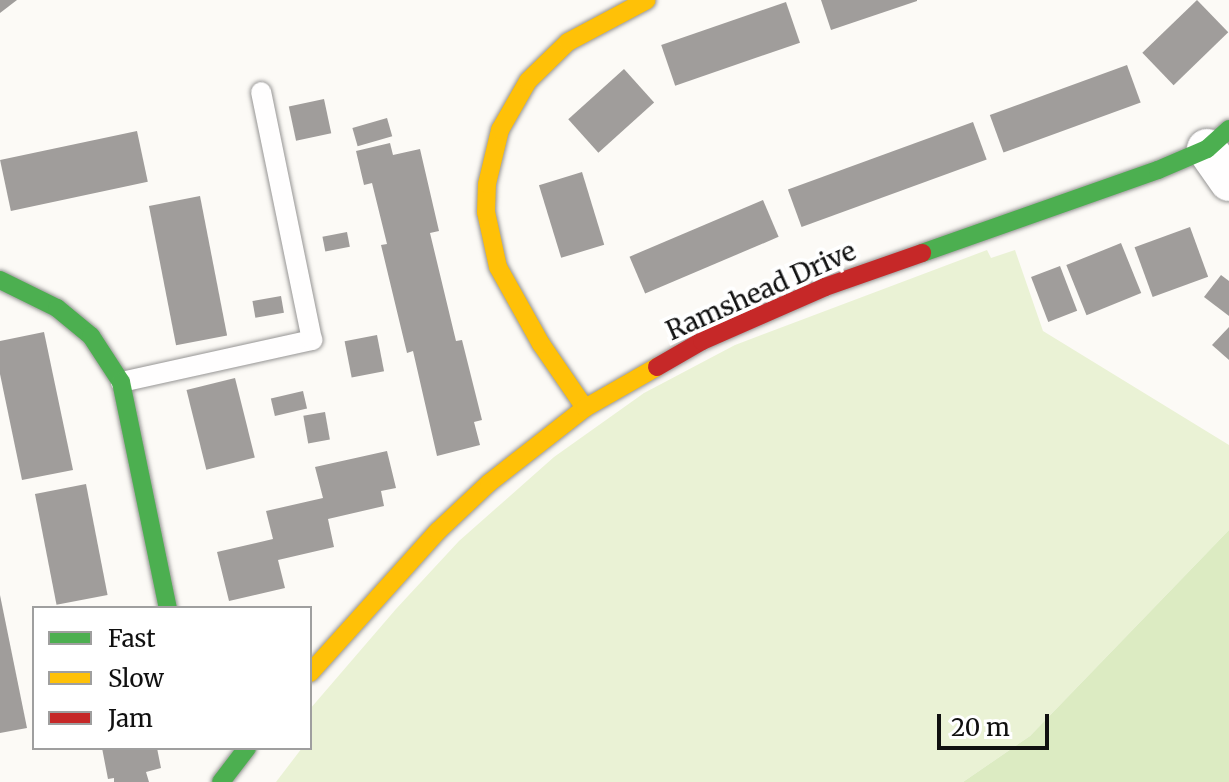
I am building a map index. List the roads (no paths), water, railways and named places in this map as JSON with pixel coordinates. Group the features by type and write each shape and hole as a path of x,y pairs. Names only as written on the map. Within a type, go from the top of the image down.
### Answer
{"street":[{"path":"585,408 541,344 498,267 486,212 487,184 500,130 528,81 568,42 600,22 647,0"},
{"name":"Ramshead Drive","path":"312,671 438,531 489,483 585,408 702,341 825,287 1158,170 1222,153"},
{"path":"0,280 57,308 91,336 121,382 168,606"},
{"path":"221,782 245,750"}],"lane":[{"path":"121,382 312,340 261,92"}]}
